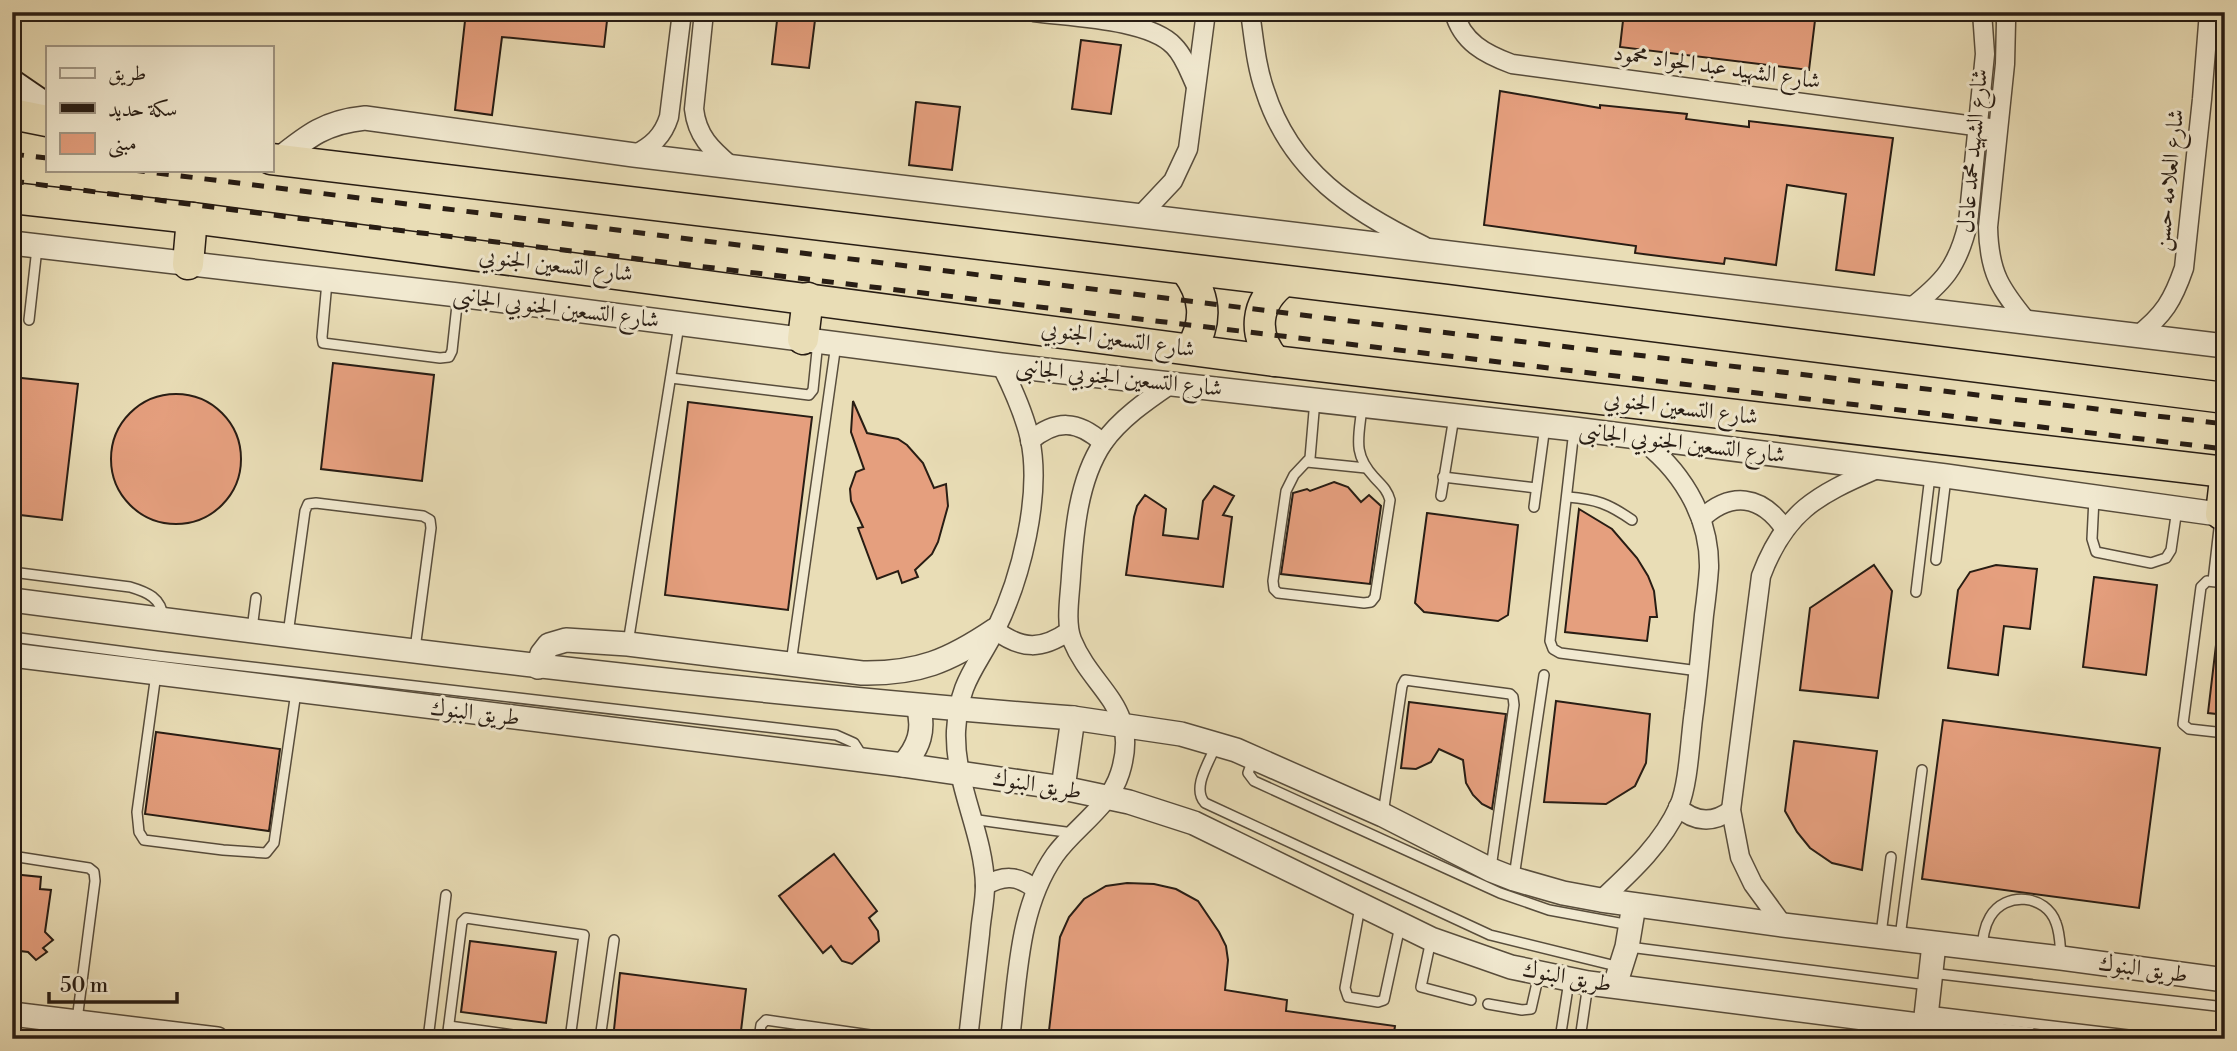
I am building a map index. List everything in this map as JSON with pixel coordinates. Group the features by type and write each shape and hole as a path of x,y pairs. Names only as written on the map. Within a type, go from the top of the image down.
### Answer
{"highway":[{"path":"12,114 46,121"},
{"path":"274,160 1284,281 2225,398"},
{"name":"شارع التسعين الجنوبي","path":"12,198 192,218 1275,361 2225,472"},
{"path":"188,264 192,218"},
{"path":"1186,270 1199,291 1203,315 1201,327 1191,349"},
{"path":"1275,361 1260,335 1260,314 1269,295 1284,281"},
{"path":"808,299 819,341"},
{"path":"2223,515 2225,479"}],"main road":[{"path":"12,82 46,105"}],"street":[{"path":"634,155 653,144 670,117 682,12"},
{"path":"704,12 694,109 696,122 707,144 731,166"},
{"path":"1034,12 1152,31 1164,37 1180,53 1195,84"},
{"path":"1142,214 1173,181 1183,163 1190,138 1206,12"},
{"path":"1250,12 1264,90 1276,119 1294,149 1317,177 1354,209 1377,224 1430,250"},
{"name":"شارع الشهيد عبد الجواد محمود","path":"1454,12 1462,32 1477,48 1512,64 1997,129"},
{"name":"شارع الشهيد محمد عادل","path":"1908,310 1944,279 1962,247 1968,223 1985,54 1982,12"},
{"name":"شارع الشهيد محمد عادل","path":"2004,12 2005,64 1988,227 1989,252 2001,288 2029,324"},
{"name":"شارع العلامه حسن","path":"2137,336 2157,320 2168,306 2184,268 2209,12"},
{"path":"274,160 325,126 344,120 365,118 634,155 2225,346"},
{"name":"شارع التسعين الجنوبي الجانبى","path":"12,243 327,282 458,295 1001,365 1574,429 1938,475 2223,515"},
{"path":"968,1039 985,886 981,856 959,773 956,730 965,682 1007,603 1025,537 1033,477 1030,441 1024,418 1001,365"},
{"path":"1010,1039 1023,943 1035,889 1073,833 1109,797 1120,772 1124,748 1123,724 1119,710 1081,657 1069,631 1073,560 1084,485 1103,443 1125,418 1171,384"},
{"path":"1030,441 1043,430 1059,425 1076,425 1091,432 1103,443"},
{"path":"1601,901 1657,843 1682,798 1699,671 1709,566 1702,519 1688,489 1670,465 1637,437"},
{"path":"1783,925 1753,884 1740,857 1731,810 1761,576 1771,550 1784,528 1805,508 1829,490 1877,468"},
{"path":"1702,519 1714,508 1729,501 1745,500 1761,505 1775,515 1784,528"},
{"name":"طريق البنوك","path":"12,600 538,667 1073,718 1181,734 1254,758 1383,815 1491,870 1514,879 1601,901 1626,946 1926,1018 2029,1039"},
{"path":"995,630 1008,640 1032,645 1056,641 1069,631"},
{"path":"538,667 545,649 560,640 628,644 855,672 886,673 929,666 962,652 995,630"},
{"name":"طريق البنوك","path":"12,655 903,765 1109,797 1194,823 1431,939 1485,960 1578,981 1626,946 1783,925 2225,980"},
{"path":"853,699 855,672"},
{"path":"903,765 918,745 921,735 918,705"},
{"path":"1063,788 1073,718"},
{"path":"1678,807 1692,817 1708,820 1716,819 1731,810"},
{"path":"985,886 1004,877 1026,881 1035,889"},
{"path":"1926,1018 1934,944"},
{"path":"12,1014 217,1039"}],"lane":[{"path":"29,320 37,246"},
{"path":"327,282 323,343 440,358 449,357 452,351 458,295"},
{"path":"628,644 679,323"},
{"path":"671,378 809,395 815,381 819,341"},
{"path":"790,664 819,341"},
{"path":"1315,400 1312,449 1307,462 1294,475 1286,491 1273,589 1278,593 1364,603 1371,602 1375,597 1390,500 1385,487 1366,468 1357,450 1363,406"},
{"path":"1441,496 1454,416"},
{"path":"1534,507 1545,426"},
{"path":"1574,429 1550,641 1553,649 1560,653 1699,671"},
{"path":"1307,462 1366,468"},
{"path":"1936,560 1938,475"},
{"path":"1916,592 1938,475"},
{"path":"1443,477 1536,488"},
{"path":"2094,496 2092,539 2096,552 2151,563 2166,558 2171,550 2177,509"},
{"path":"1568,498 1591,499 1613,506 1632,520"},
{"path":"288,635 308,504 423,516 430,520 431,528 415,652"},
{"path":"2213,581 2223,515"},
{"path":"12,572 130,587 146,592 157,599 163,611 163,620"},
{"path":"2225,583 2213,581 2203,583 2200,587 2183,724 2189,729 2225,733"},
{"path":"252,631 256,598"},
{"path":"12,637 836,735 854,743 865,761"},
{"path":"156,674 137,812 139,832 144,841 266,853 274,843 296,691"},
{"path":"1514,879 1544,675"},
{"path":"1383,815 1405,680 1510,694 1513,696 1514,705 1491,870"},
{"path":"1217,744 1199,789 1201,799 1205,803 1490,935 1626,946"},
{"name":"طريق البنوك","path":"1254,758 1248,772 1254,781 1476,883 1549,910 1626,946 2225,1007"},
{"path":"1890,938 1922,769"},
{"path":"971,819 1073,833"},
{"path":"12,856 89,868 94,872 76,1022"},
{"path":"1890,938 1891,857"},
{"path":"428,1039 446,895"},
{"path":"1982,949 1988,919 1995,909 2006,902 2030,900 2041,904 2057,923 2061,958"},
{"path":"1360,905 1345,988 1348,997 1378,1002 1386,998 1400,923"},
{"path":"447,1039 463,922 467,918 584,935 570,1039"},
{"path":"1431,939 1421,987 1471,1000"},
{"path":"600,1039 614,940"},
{"path":"1489,1004 1531,1009 1539,974"},
{"path":"1560,1039 1578,981"},
{"path":"1578,981 1580,1039"},
{"path":"1926,1018 2162,1039"},
{"path":"759,1039 761,1025 766,1020 898,1039"},
{"path":"449,1026 541,1039"},
{"path":"12,1035 41,1039"}],"building":[{"path":"466,12 608,12 604,47 502,37 492,115 455,110"},
{"path":"778,12 816,12 809,68 772,64"},
{"path":"1624,12 1816,12 1809,70 1620,47"},
{"path":"1081,40 1121,45 1111,114 1072,109"},
{"path":"1500,91 1600,108 1600,105 1687,114 1686,119 1749,127 1749,121 1893,138 1874,275 1836,270 1846,194 1787,185 1776,265 1725,258 1724,264 1635,253 1636,246 1484,225"},
{"path":"916,102 960,107 952,170 909,165"},
{"path":"333,363 434,375 422,481 321,469"},
{"path":"12,377 78,384 62,520 12,514"},
{"path":"176,394 201,399 222,413 236,434 241,459 236,484 222,505 201,519 176,524 151,519 130,505 116,484 111,459 116,434 130,413 151,399"},
{"path":"853,401 867,433 898,439 923,463 934,488 946,484 948,506 938,542 932,554 915,570 918,577 902,583 898,571 877,579 858,528 863,527 851,501 850,489 856,472 864,469 851,432"},
{"path":"688,402 812,417 788,610 665,595"},
{"path":"1334,482 1348,487 1361,502 1369,495 1381,506 1370,584 1281,574 1293,493 1307,489 1310,491"},
{"path":"1214,486 1234,496 1223,515 1232,517 1223,587 1126,575 1134,517 1137,506 1145,495 1166,509 1163,535 1198,539 1203,501"},
{"path":"1579,509 1612,529 1637,558 1648,576 1654,591 1657,617 1650,617 1647,641 1565,632"},
{"path":"1427,513 1518,525 1508,615 1498,621 1424,612 1415,603"},
{"path":"1874,565 1892,591 1878,698 1800,690 1810,608"},
{"path":"1996,565 2037,569 2030,629 2004,626 1998,675 1948,668 1958,590 1970,572"},
{"path":"2094,577 2157,585 2146,675 2083,667"},
{"path":"2216,645 2225,645 2225,715 2208,713"},
{"path":"1556,701 1650,714 1646,763 1635,786 1606,804 1544,802"},
{"path":"1409,702 1506,714 1492,809 1473,795 1466,783 1463,760 1439,749 1431,762 1416,769 1401,768"},
{"path":"1943,720 2160,748 2139,908 1922,879"},
{"path":"156,732 280,749 269,831 145,814"},
{"path":"1794,741 1877,751 1862,870 1832,863 1810,848 1785,811"},
{"path":"834,854 877,911 869,918 878,931 879,941 852,964 842,961 831,946 823,953 779,896"},
{"path":"12,874 41,877 40,889 51,890 45,932 53,940 43,948 47,952 36,960 28,952 12,950"},
{"path":"1127,883 1154,884 1176,889 1198,901 1226,946 1228,960 1225,990 1287,1000 1286,1011 1395,1026 1393,1039 1048,1039 1060,937 1069,917 1084,899 1106,886"},
{"path":"470,941 556,952 546,1023 461,1012"},
{"path":"620,973 746,989 740,1039 613,1039"}],"railway":[{"path":"12,154 46,158"},
{"path":"149,172 1423,330 2225,424"},
{"path":"12,181 288,217 2225,449"}]}
